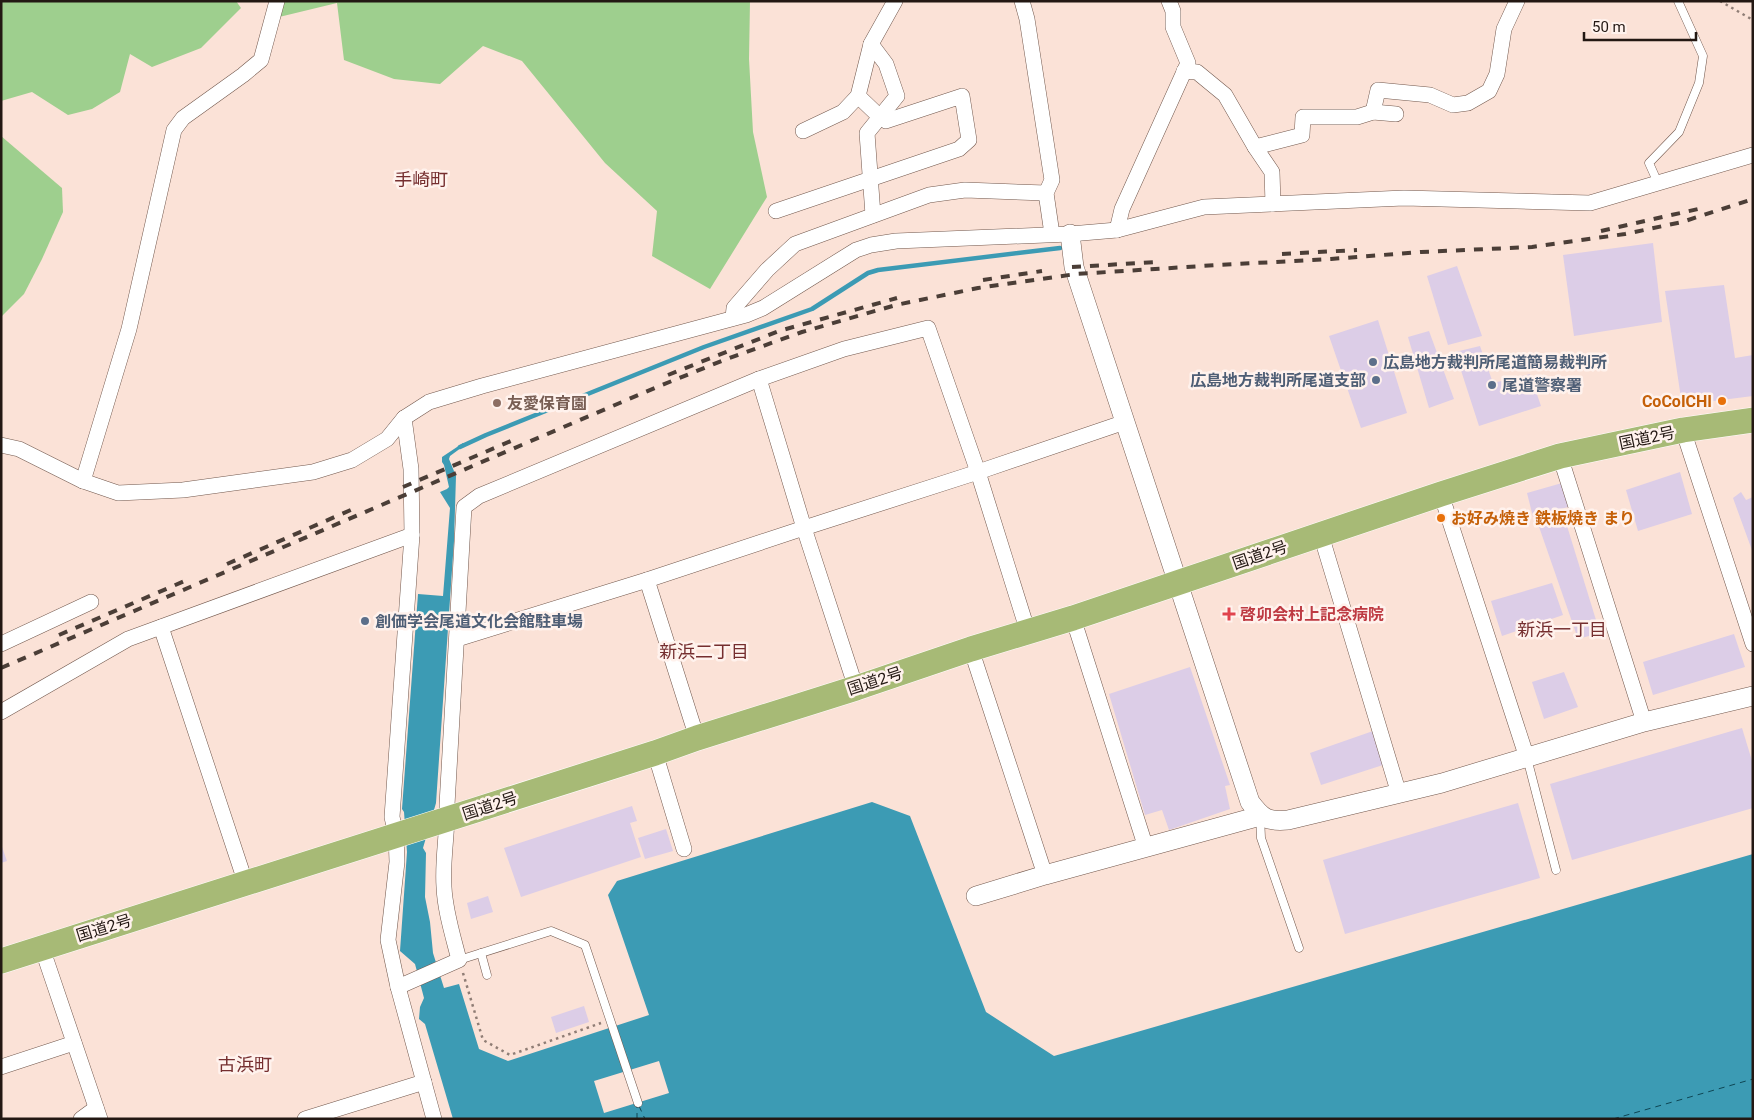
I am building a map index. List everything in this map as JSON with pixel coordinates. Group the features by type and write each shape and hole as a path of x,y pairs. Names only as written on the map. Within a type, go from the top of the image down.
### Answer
{"highway":[{"name":"国道2号","path":"1,961 655,753 971,649 1073,618 1441,494 1560,456 1683,430 1753,420"}],"street":[{"path":"82,481 129,329 174,130 183,118 261,60 277,1"},
{"path":"803,131 843,112 858,96 871,44 895,1"},
{"path":"1022,1 1027,19 1052,180 1046,193 1052,234"},
{"path":"1117,230 1122,210 1188,62 1173,27 1170,1"},
{"path":"1372,112 1378,90 1430,95 1453,105 1468,103 1489,91 1497,74 1504,30 1518,1"},
{"path":"871,44 886,64 897,96 867,133 873,215"},
{"path":"1184,70 1197,72 1225,95 1272,172 1273,204"},
{"path":"776,211 960,149 969,140 962,96 886,121 858,96"},
{"path":"1255,147 1302,135 1303,117 1357,117 1372,112 1396,114"},
{"path":"1,445 20,449 82,481 118,493 183,490 313,472 352,460 388,439 404,418 429,402 763,308 856,250 871,245 896,241 1070,234 1117,230 1204,207 1404,198 1590,203 1753,155"},
{"path":"733,318 734,308 767,270 795,244 929,195 965,190 1046,193"},
{"path":"1070,234 1074,267 1250,802 1260,816"},
{"path":"398,987 452,962 444,888 444,842 439,822 447,805 464,507 479,496 759,379 844,349 928,328 978,472 1028,632"},
{"path":"759,379 804,528 856,688"},
{"path":"404,418 411,469 412,535 392,817 401,834 388,940 398,987 434,1119"},
{"path":"457,639 647,580 1125,422"},
{"path":"1683,430 1753,644"},
{"path":"1560,456 1644,722"},
{"path":"1441,494 1527,758"},
{"path":"1,712 128,639 412,535"},
{"path":"1321,535 1399,794"},
{"path":"647,580 697,738"},
{"path":"1,644 91,602"},
{"path":"1073,618 1146,848"},
{"path":"161,627 246,884"},
{"path":"971,649 1044,875"},
{"path":"976,896 1044,875 1260,816 1275,821 1288,820 1399,794 1527,758 1644,722 1753,696"},
{"path":"655,753 684,849"},
{"path":"42,948 98,1114 81,1119"},
{"path":"1,1067 74,1043"},
{"path":"305,1119 424,1082"}],"lane":[{"path":"1658,183 1650,163 1679,132 1699,83 1703,56 1678,1"},
{"path":"1527,758 1556,870"},
{"path":"1260,816 1261,838 1300,948"},
{"path":"452,962 551,931 585,945 638,1103"},
{"path":"481,953 487,975"}],"path":[{"path":"1720,1 1753,20"},
{"path":"452,962 483,1040 510,1055 612,1023"}],"green space":[{"path":"1,1 236,1 241,8 201,48 152,67 130,54 120,92 92,109 68,115 32,92 1,101"},
{"path":"278,1 750,1 749,59 753,132 767,197 710,289 652,256 657,211 605,163 522,61 483,46 440,84 394,79 344,60 337,3 275,18"},
{"path":"1,136 62,188 63,212 24,294 1,317"}],"water":[{"path":"463,443 465,445 450,456 449,459 456,476 454,541 436,803 423,848 426,853 425,897 433,953 444,988 459,984 479,1049 508,1061 649,1015 608,895 617,881 872,802 910,816 986,1012 1054,1056 1753,854 1753,1119 453,1119 425,1024 419,1019 420,1007 424,998 415,964 400,951 407,852 404,812 402,809 418,594 443,596 450,508 440,492 449,487 442,457"}],"pier":[{"path":"659,1061 669,1093 604,1113 594,1081"}],"building":[{"path":"1653,243 1662,322 1574,336 1563,255"},
{"path":"1457,266 1482,336 1448,345 1427,276"},
{"path":"1724,285 1735,358 1753,355 1753,396 1682,405 1665,291"},
{"path":"1378,320 1407,413 1361,428 1329,336"},
{"path":"1429,331 1454,399 1429,408 1408,337"},
{"path":"1480,346 1493,383 1530,374 1541,406 1479,426 1455,352"},
{"path":"1680,472 1692,514 1638,531 1626,490"},
{"path":"1562,483 1568,507 1533,517 1527,493"},
{"path":"1741,492 1746,500 1753,497 1753,553 1733,498"},
{"path":"1563,513 1600,633 1578,639 1537,521"},
{"path":"1552,583 1563,615 1502,636 1491,601"},
{"path":"1734,634 1745,667 1653,695 1643,662"},
{"path":"1190,667 1230,785 1225,786 1230,809 1169,830 1162,810 1145,815 1109,694"},
{"path":"1564,672 1578,707 1544,719 1532,682"},
{"path":"1742,728 1753,764 1753,808 1572,860 1550,784"},
{"path":"1373,731 1383,765 1321,785 1310,753"},
{"path":"1518,803 1540,878 1345,934 1323,860"},
{"path":"632,806 637,821 630,823 641,857 521,897 504,848"},
{"path":"666,829 673,851 645,859 638,838"},
{"path":"1,844 7,861 1,863"},
{"path":"488,896 493,912 471,919 467,903"},
{"path":"584,1006 589,1022 556,1033 551,1017"}],"waterway":[{"path":"460,447 704,347 812,309 868,273 878,270 1060,248"}],"ferry route":[{"path":"1613,1119 1753,1079"},
{"path":"639,1106 645,1119"},
{"path":"637,1107 637,1119"}],"railway":[{"path":"1,668 657,387 802,332 896,305 978,288 1076,274 1421,252 1532,247 1625,234 1682,222 1753,199"},
{"path":"1601,231 1698,209"},
{"path":"1282,254 1357,250"},
{"path":"1072,267 1157,262"},
{"path":"983,280 1042,271"},
{"path":"668,375 779,331 897,298"},
{"path":"403,487 518,438"},
{"path":"227,564 353,509"},
{"path":"59,635 187,580"}],"place":[{"name":"広島地方裁判所尾道簡易裁判所","path":"1373,362"},
{"name":"広島地方裁判所尾道支部","path":"1376,380"},
{"name":"尾道警察署","path":"1492,385"},
{"name":"CoCoICHI","path":"1722,401"},
{"name":"友愛保育園","path":"497,403"},
{"name":"お好み焼き 鉄板焼き まり","path":"1441,518"},
{"name":"啓卯会村上記念病院","path":"1229,614"},
{"name":"創価学会尾道文化会館駐車場","path":"365,621"}],"district":[{"name":"手崎町","path":"421,179"},
{"name":"新浜一丁目","path":"1562,629"},
{"name":"新浜二丁目","path":"704,651"},
{"name":"古浜町","path":"245,1064"}]}
